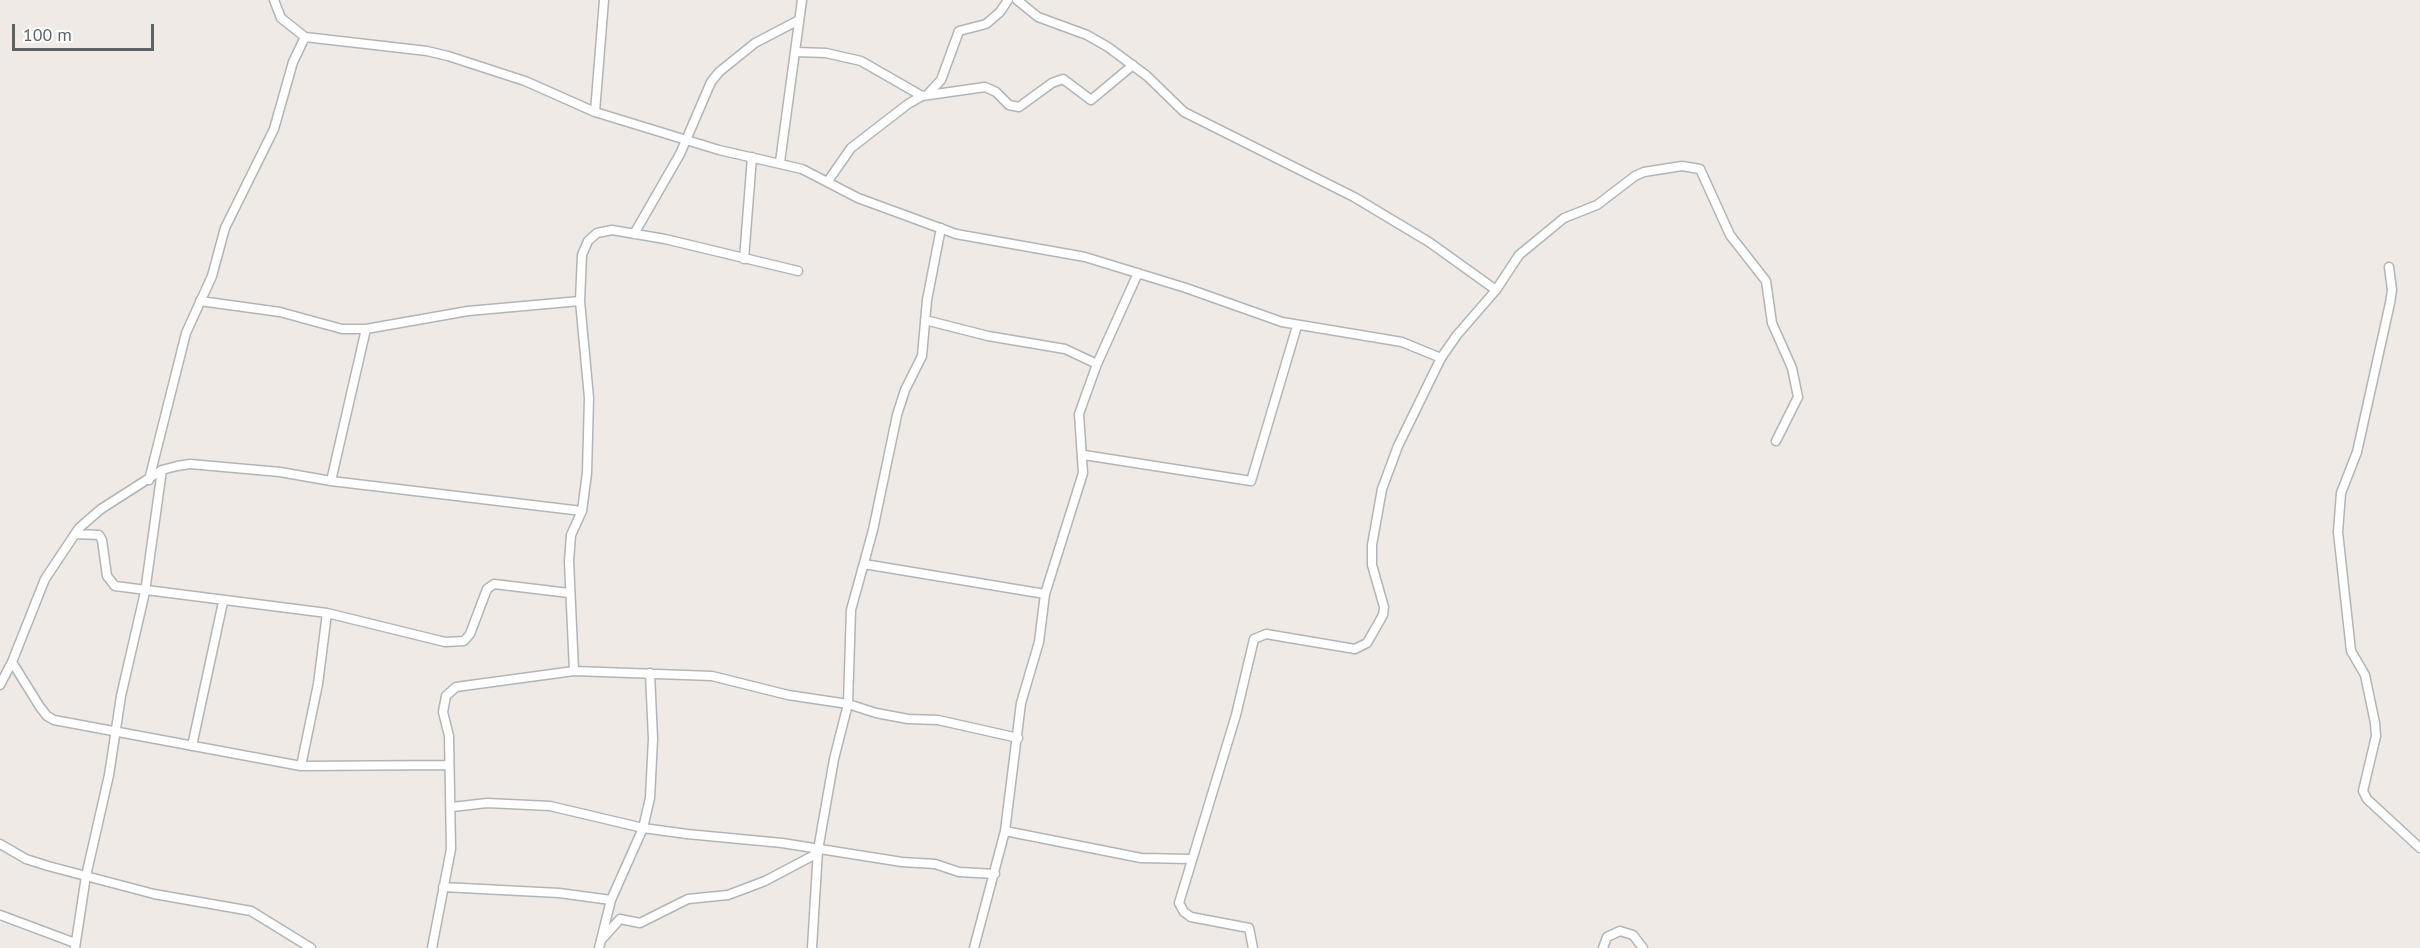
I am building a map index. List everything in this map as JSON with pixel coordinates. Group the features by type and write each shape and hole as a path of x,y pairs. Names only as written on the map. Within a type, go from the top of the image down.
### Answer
{"street":[{"path":"274,0 281,18 297,33 305,37 427,51 447,56 525,81 595,112 752,157 780,162 828,181 858,198 940,228 987,241 1085,257 1297,326 1402,342 1441,358"},
{"path":"595,112 604,0"},
{"path":"780,162 802,0"},
{"path":"828,181 851,148 908,104 925,95 941,80 959,31 986,24 1000,12 1008,0"},
{"path":"1017,0 1038,16 1087,35 1133,65 1184,112 1354,196 1429,242 1496,290"},
{"path":"634,234 687,138 705,93 720,72 755,44 799,20"},
{"path":"149,480 186,333 212,276 225,228 274,129 293,62 305,37"},
{"path":"796,52 826,53 861,61 925,95 985,87 996,92 1009,105 1019,107 1052,83 1063,79 1091,100 1133,65"},
{"path":"744,259 752,157"},
{"path":"1253,948 1252,934 1245,926 1191,916 1184,912 1179,903 1236,715 1254,639 1266,634 1360,648 1368,643 1380,622 1384,607 1372,556 1382,489 1398,446 1441,358 1457,335 1496,290 1520,255 1564,218 1597,205 1644,172 1682,166 1700,169 1730,235 1766,281 1772,323 1792,368 1798,397 1776,441"},
{"path":"812,948 818,852 834,759 848,704 851,610 864,564 897,416 905,390 922,356 925,320 940,228"},
{"path":"574,671 569,593 570,545 582,511 587,473 588,398 580,301 582,255 588,241 605,230 634,234 798,270"},
{"path":"2389,267 2392,290 2390,303 2357,452 2341,493 2338,532 2351,651 2363,669 2375,723 2376,736 2363,791 2367,799 2420,848"},
{"path":"974,948 1005,831 1021,703 1039,642 1044,594 1079,491 1083,455 1078,420 1097,364 1137,273"},
{"path":"201,301 280,312 342,329 366,329 468,311 580,301"},
{"path":"925,320 988,336 1057,347 1097,364"},
{"path":"1083,455 1251,481 1297,326"},
{"path":"331,481 366,329"},
{"path":"0,685 12,662 45,579 76,534 101,509 162,470 190,464 280,472 331,481 582,511"},
{"path":"0,915 75,946 86,876 107,785 114,731 145,592 162,470"},
{"path":"76,534 99,535 110,583 115,586 223,602 327,613 456,644 464,641 470,634 487,589 494,584 569,593"},
{"path":"864,564 1044,594"},
{"path":"192,746 223,602"},
{"path":"301,766 318,684 327,613"},
{"path":"12,662 50,719 301,766 449,765"},
{"path":"432,948 451,849 452,807 448,736 443,712 446,696 450,690 467,683 574,671 712,676 788,695 848,704 876,713 938,720 1018,738"},
{"path":"599,945 611,900 643,828 650,798 652,768 650,673"},
{"path":"452,807 523,803 588,813 643,828 782,843 818,852 935,864 959,872 995,874"},
{"path":"1005,831 1135,857 1191,859"},
{"path":"0,845 26,859 154,894 251,911 311,948"},
{"path":"599,945 610,927 620,920 640,923 688,899 728,896 765,881 818,852"},
{"path":"443,887 559,893 611,900"},
{"path":"1603,948 1607,937 1620,931 1633,934 1643,948"}]}
